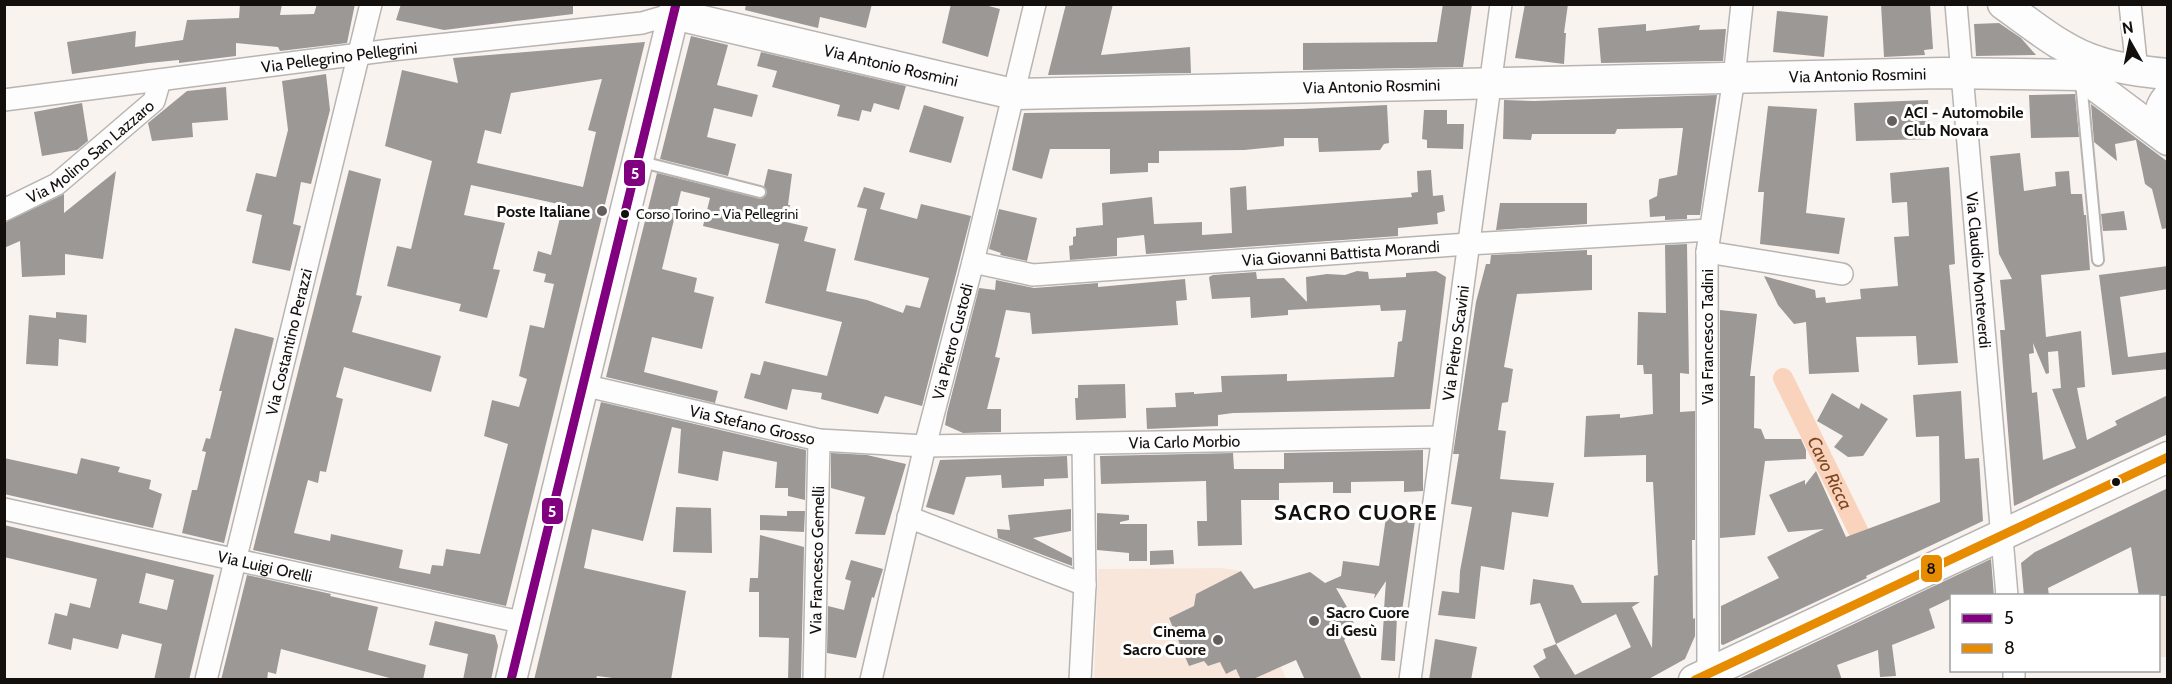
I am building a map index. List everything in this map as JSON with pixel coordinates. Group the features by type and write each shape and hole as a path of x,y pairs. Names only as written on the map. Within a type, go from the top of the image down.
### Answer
{"street":[{"name":"Via Costantino Perazzi","path":"206,680 372,4"},
{"name":"Via Pietro Custodi","path":"871,680 925,446 973,262 1035,4"},
{"name":"Via Pietro Scavini","path":"1410,680 1501,4"},
{"name":"Via Francesco Tadini","path":"1701,676 1707,252 1734,78 1742,4"},
{"name":"Via Claudio Monteverdi","path":"1956,4 2007,594"},
{"path":"2003,4 2063,45 2097,62 2137,71 2168,74"},
{"path":"2130,4 2137,71"},
{"name":"Via Pellegrino Pellegrini","path":"4,100 359,54 642,24 674,9"},
{"name":"Via Antonio Rosmini","path":"674,9 1013,94 1961,72 2081,75"},
{"path":"512,680 674,9"},
{"path":"2081,75 2168,140"},
{"name":"Via Molino San Lazzaro","path":"4,210 57,184 154,100 160,80"},
{"path":"2168,98 2160,107 2159,117 2168,135"},
{"name":"Via Giovanni Battista Morandi","path":"973,262 1033,275 1468,244 1710,230"},
{"path":"1707,252 1842,274"},
{"name":"Via Stefano Grosso","path":"583,385 819,440 925,446"},
{"name":"Via Carlo Morbio","path":"925,446 1442,436"},
{"name":"Via Francesco Gemelli","path":"814,680 819,440"},
{"path":"1080,680 1085,585 1083,444"},
{"path":"1701,676 2168,457"},
{"name":"Via Luigi Orelli","path":"4,509 525,624"},
{"path":"908,517 1085,585"}],"lane":[{"path":"2081,75 2098,260"},
{"path":"638,161 760,192"}],"shaded area":[{"path":"2167,536 2167,657 2160,657 2160,594 2139,594 2134,565 2138,564"},
{"path":"1221,568 1241,571 1247,579 1234,586 1273,670 1281,667 1286,679 1094,680 1098,569"}],"building":[{"path":"240,4 282,4 280,15 314,14 317,4 355,4 347,43 280,51 278,47 236,43 236,56 179,63 179,60 148,63 72,74 67,42 136,31 135,47 183,40 187,20 239,18"},
{"path":"401,4 573,4 573,14 444,30 396,20"},
{"path":"746,4 872,4 866,28 820,17 818,28 745,10"},
{"path":"951,4 981,4 1000,9 988,57 942,43"},
{"path":"1066,4 1113,4 1101,55 1190,47 1191,73 1048,75"},
{"path":"1443,4 1472,4 1463,67 1303,70 1303,43 1437,42"},
{"path":"1525,4 1568,4 1564,33 1566,33 1564,64 1515,58"},
{"path":"1881,4 1930,4 1933,49 1924,50 1925,55 1884,57"},
{"path":"1777,11 1828,16 1824,57 1773,52"},
{"path":"1999,23 2021,38 2036,55 1976,56 1974,24"},
{"path":"1646,24 1646,31 1700,25 1699,30 1726,29 1723,61 1601,63 1598,28"},
{"path":"691,36 728,45 717,85 758,95 752,117 714,108 707,137 736,144 728,176 660,159"},
{"path":"645,42 506,606 253,550 349,170 381,179 356,295 362,296 352,332 441,356 431,392 344,367 336,397 343,399 326,472 320,471 318,483 308,480 294,533 330,541 331,534 403,550 399,568 430,574 432,565 443,566 446,549 480,554 508,444 484,436 492,400 519,407 527,379 519,376 530,325 544,328 554,284 544,282 546,274 533,271 538,251 551,255 563,205 471,185 464,215 505,223 493,269 500,270 487,318 459,311 461,304 387,286 397,246 411,249 432,161 385,146 402,70 458,83 453,58","holes":["602,79 588,130 596,132 583,187 477,163 485,130 501,134 511,93"]},
{"path":"761,52 906,86 899,110 874,103 871,112 862,110 859,121 837,116 840,105 772,87 777,71 757,66"},
{"path":"326,74 330,110 311,184 301,182 293,224 301,226 290,271 252,263 262,215 246,211 256,173 276,177 288,130 282,81"},
{"path":"226,87 228,120 192,123 193,137 152,141 148,123 187,91"},
{"path":"2075,94 2079,137 2031,138 2029,95"},
{"path":"1717,95 1700,215 1687,215 1687,219 1665,220 1665,216 1650,217 1649,200 1657,196 1659,179 1677,175 1683,128 1617,129 1615,134 1532,134 1531,140 1503,139 1504,100"},
{"name":"ACI - Automobile Club Novara","path":"1928,100 1930,139 1856,141 1854,103"},
{"path":"82,103 88,141 77,150 42,156 34,112"},
{"path":"2091,104 2168,162 2168,228 2162,229 2152,189 2145,184 2136,140 2115,144 2117,161 2094,142"},
{"path":"924,105 964,117 951,163 909,152"},
{"path":"1387,105 1389,143 1384,144 1380,150 1319,152 1318,138 1284,138 1284,146 1244,150 1159,151 1159,163 1148,163 1148,172 1110,174 1110,149 1050,149 1042,179 1012,170 1024,113 1301,109"},
{"path":"1768,106 1817,109 1806,213 1845,218 1839,254 1760,244 1764,192 1758,192"},
{"path":"1424,110 1447,110 1447,124 1464,124 1463,149 1427,148 1427,140 1422,139"},
{"path":"2020,153 2024,191 2056,186 2055,172 2069,171 2071,194 2082,194 2090,270 2041,275 2046,337 2081,331 2085,387 2077,388 2087,440 2117,425 2115,421 2168,395 2168,434 2014,506 2000,330 2005,330 2000,280 2012,279 1999,254 1990,156","holes":["2033,343 2046,374 2049,373 2048,352 2058,351 2061,388 2052,389 2076,448 2043,460 2037,392 2032,393 2029,354 2034,353"]},
{"path":"1949,167 1955,264 1949,265 1958,363 1918,365 1916,336 1856,337 1859,372 1809,374 1806,322 1794,324 1778,305 1764,276 1815,290 1816,298 1825,297 1826,303 1861,299 1860,289 1898,286 1894,237 1909,236 1907,202 1892,203 1890,173"},
{"path":"768,169 792,174 788,205 790,205 786,222 808,227 804,241 836,249 826,291 867,300 903,313 906,305 920,308 929,278 854,260 867,209 857,207 864,187 885,193 880,209 917,219 921,204 971,216 922,406 885,396 878,414 821,399 822,393 792,389 787,410 744,398 751,373 760,375 764,361 827,376 842,322 765,303 779,244 703,226 710,198 681,191 662,269 697,278 694,292 714,297 702,349 652,337 644,372 718,391 715,403 606,377 657,173 761,199 767,193 764,186"},
{"path":"1431,170 1433,196 1443,195 1445,211 1437,213 1438,224 1398,228 1398,236 1146,254 1144,235 1117,238 1117,256 1070,260 1069,246 1073,245 1076,228 1103,225 1102,203 1152,197 1154,224 1202,222 1202,235 1232,233 1230,188 1246,186 1247,210 1412,197 1411,193 1418,192 1417,171"},
{"path":"116,171 103,259 65,254 65,275 22,277 20,241 4,248 4,223 64,194 64,213"},
{"path":"1500,203 1587,203 1587,224 1496,230"},
{"path":"999,209 1037,218 1027,261 1000,255 1001,253 989,249"},
{"path":"2124,211 2127,230 2103,231 2101,214"},
{"path":"1687,244 1689,374 1680,373 1680,412 1695,411 1695,540 1692,540 1695,636 1685,659 1647,680 1541,680 1533,666 1546,658 1543,649 1556,644 1540,603 1530,605 1533,579 1573,585 1582,603 1640,602 1632,607 1652,648 1654,576 1658,575 1653,482 1646,482 1646,455 1584,457 1586,416 1620,414 1620,418 1653,414 1652,374 1644,374 1643,365 1637,365 1638,312 1666,313 1665,245","holes":["1616,614 1631,647 1575,675 1556,644"]},
{"path":"1587,250 1587,255 1592,255 1592,290 1517,294 1504,367 1513,369 1508,402 1502,403 1498,430 1506,431 1500,479 1554,483 1548,517 1512,512 1504,570 1481,566 1475,619 1438,615 1442,591 1459,593 1460,571 1472,507 1451,504 1459,454 1453,454 1476,302 1486,264 1490,264 1491,255"},
{"path":"2168,266 2168,289 2120,297 2128,357 2168,352 2168,369 2112,375 2099,275"},
{"path":"1357,271 1368,272 1369,279 1406,277 1406,273 1436,271 1446,277 1430,409 1233,413 1218,415 1218,426 1147,429 1146,408 1176,407 1175,393 1222,392 1221,376 1287,374 1287,381 1394,377 1398,342 1402,341 1406,310 1381,311 1380,305 1288,310 1288,315 1251,318 1250,297 1212,299 1209,277 1256,272 1257,279 1284,278 1307,302 1306,277 1327,274 1345,275"},
{"path":"1185,279 1187,300 1176,301 1178,325 1032,334 1030,313 1006,310 995,357 1000,358 987,409 1001,409 1001,432 963,433 945,425 979,288 995,290 996,280 1034,288 1098,283 1098,287"},
{"path":"1720,310 1757,314 1750,376 1755,376 1754,428 1761,429 1765,439 1801,439 1806,450 1806,459 1765,461 1755,535 1720,538"},
{"path":"56,312 87,315 86,343 59,339 58,366 26,364 29,315 56,318"},
{"path":"235,328 274,338 224,543 182,533 192,490 197,490 206,452 202,451 206,438 210,439"},
{"path":"1125,384 1126,418 1076,420 1075,398 1078,398 1078,385"},
{"path":"1961,391 1965,459 1979,458 1983,521 1866,576 1867,578 1721,644 1721,606 1779,578 1767,557 1824,529 1788,532 1769,495 1805,480 1805,485 1816,471 1846,537 1940,502 1939,436 1916,437 1913,395"},
{"path":"1832,393 1859,409 1861,403 1888,419 1863,456 1848,457 1834,447 1843,436 1817,421"},
{"path":"601,402 806,450 805,500 788,496 788,488 775,488 777,462 723,451 718,481 678,473 681,429 672,427 643,541 592,529 584,568 686,591 671,680 628,680 597,676 596,680 534,680"},
{"path":"1423,450 1423,491 1404,492 1404,481 1351,482 1351,493 1333,493 1333,482 1279,483 1279,500 1241,500 1242,545 1198,546 1197,521 1207,521 1206,481 1101,484 1100,456 1233,453 1234,469 1284,469 1284,453"},
{"path":"831,453 867,455 906,464 885,535 855,534 865,497 831,488"},
{"path":"1067,456 1068,478 1044,479 1044,486 1002,488 1001,475 966,477 954,515 926,507 940,460"},
{"path":"4,458 77,474 81,458 120,467 118,472 151,480 149,489 162,494 153,528 4,494"},
{"path":"2168,488 2168,596 2139,594 2131,547 2048,588 2049,594 2024,594 2021,563 2035,552"},
{"path":"676,507 711,508 712,553 673,552"},
{"path":"1071,509 1071,531 1033,538 1072,558 1072,566 998,538 997,529 1010,530 1008,515"},
{"path":"787,511 805,511 804,532 760,530 760,515 787,516"},
{"path":"1097,513 1129,515 1129,520 1120,522 1120,524 1147,524 1147,561 1129,561 1129,553 1097,550"},
{"path":"1386,517 1415,521 1402,611 1384,609 1386,581 1374,599 1375,594 1336,588 1351,614 1355,628 1344,640 1362,680 1305,680 1296,660 1251,680 1241,680 1236,669 1226,674 1220,662 1208,666 1204,661 1189,666 1169,618 1194,606 1196,594 1241,571 1254,589 1310,572 1325,583 1341,576 1343,561 1379,566"},
{"path":"4,525 214,575 189,680 154,680 162,644 122,634 118,649 73,638 71,650 48,644 55,613 67,616 70,603 90,608 97,579 4,557","holes":["146,573 174,580 167,610 139,603"]},
{"path":"760,535 804,547 801,680 788,680 789,638 759,637 759,592 749,592 750,578 758,578"},
{"path":"1173,550 1174,564 1150,565 1150,551"},
{"path":"1991,559 1994,594 1950,594 1950,599 1929,609 1935,628 1892,645 1896,676 1880,677 1878,650 1837,665 1842,680 1736,680"},
{"path":"851,560 883,569 874,598 872,597 856,658 827,653 828,606 844,610 851,581 845,579"},
{"path":"247,575 378,607 368,650 426,665 423,680 397,680 281,649 276,674 268,672 267,680 221,680"},
{"path":"1384,615 1397,616 1395,661 1381,660"},
{"path":"435,621 495,635 498,646 491,680 463,680 468,654 429,645"},
{"path":"1435,639 1477,647 1471,680 1429,680"}],"waterway":[{"name":"Cavo Ricca","path":"1783,378 1871,557"}],"transit line":[{"name":"5","path":"511,680 676,4"},
{"name":"8","path":"1695,680 2168,457"}],"place":[{"name":"ACI - Automobile Club Novara","path":"1892,121"},
{"name":"Poste Italiane","path":"602,211"},
{"name":"Corso Torino - Via Pellegrini","path":"625,214"},
{"name":"Sacro Cuore di Gesù","path":"1314,621"},
{"name":"Cinema Sacro Cuore","path":"1218,640"}],"district":[{"name":"SACRO CUORE","path":"1356,512"}]}
